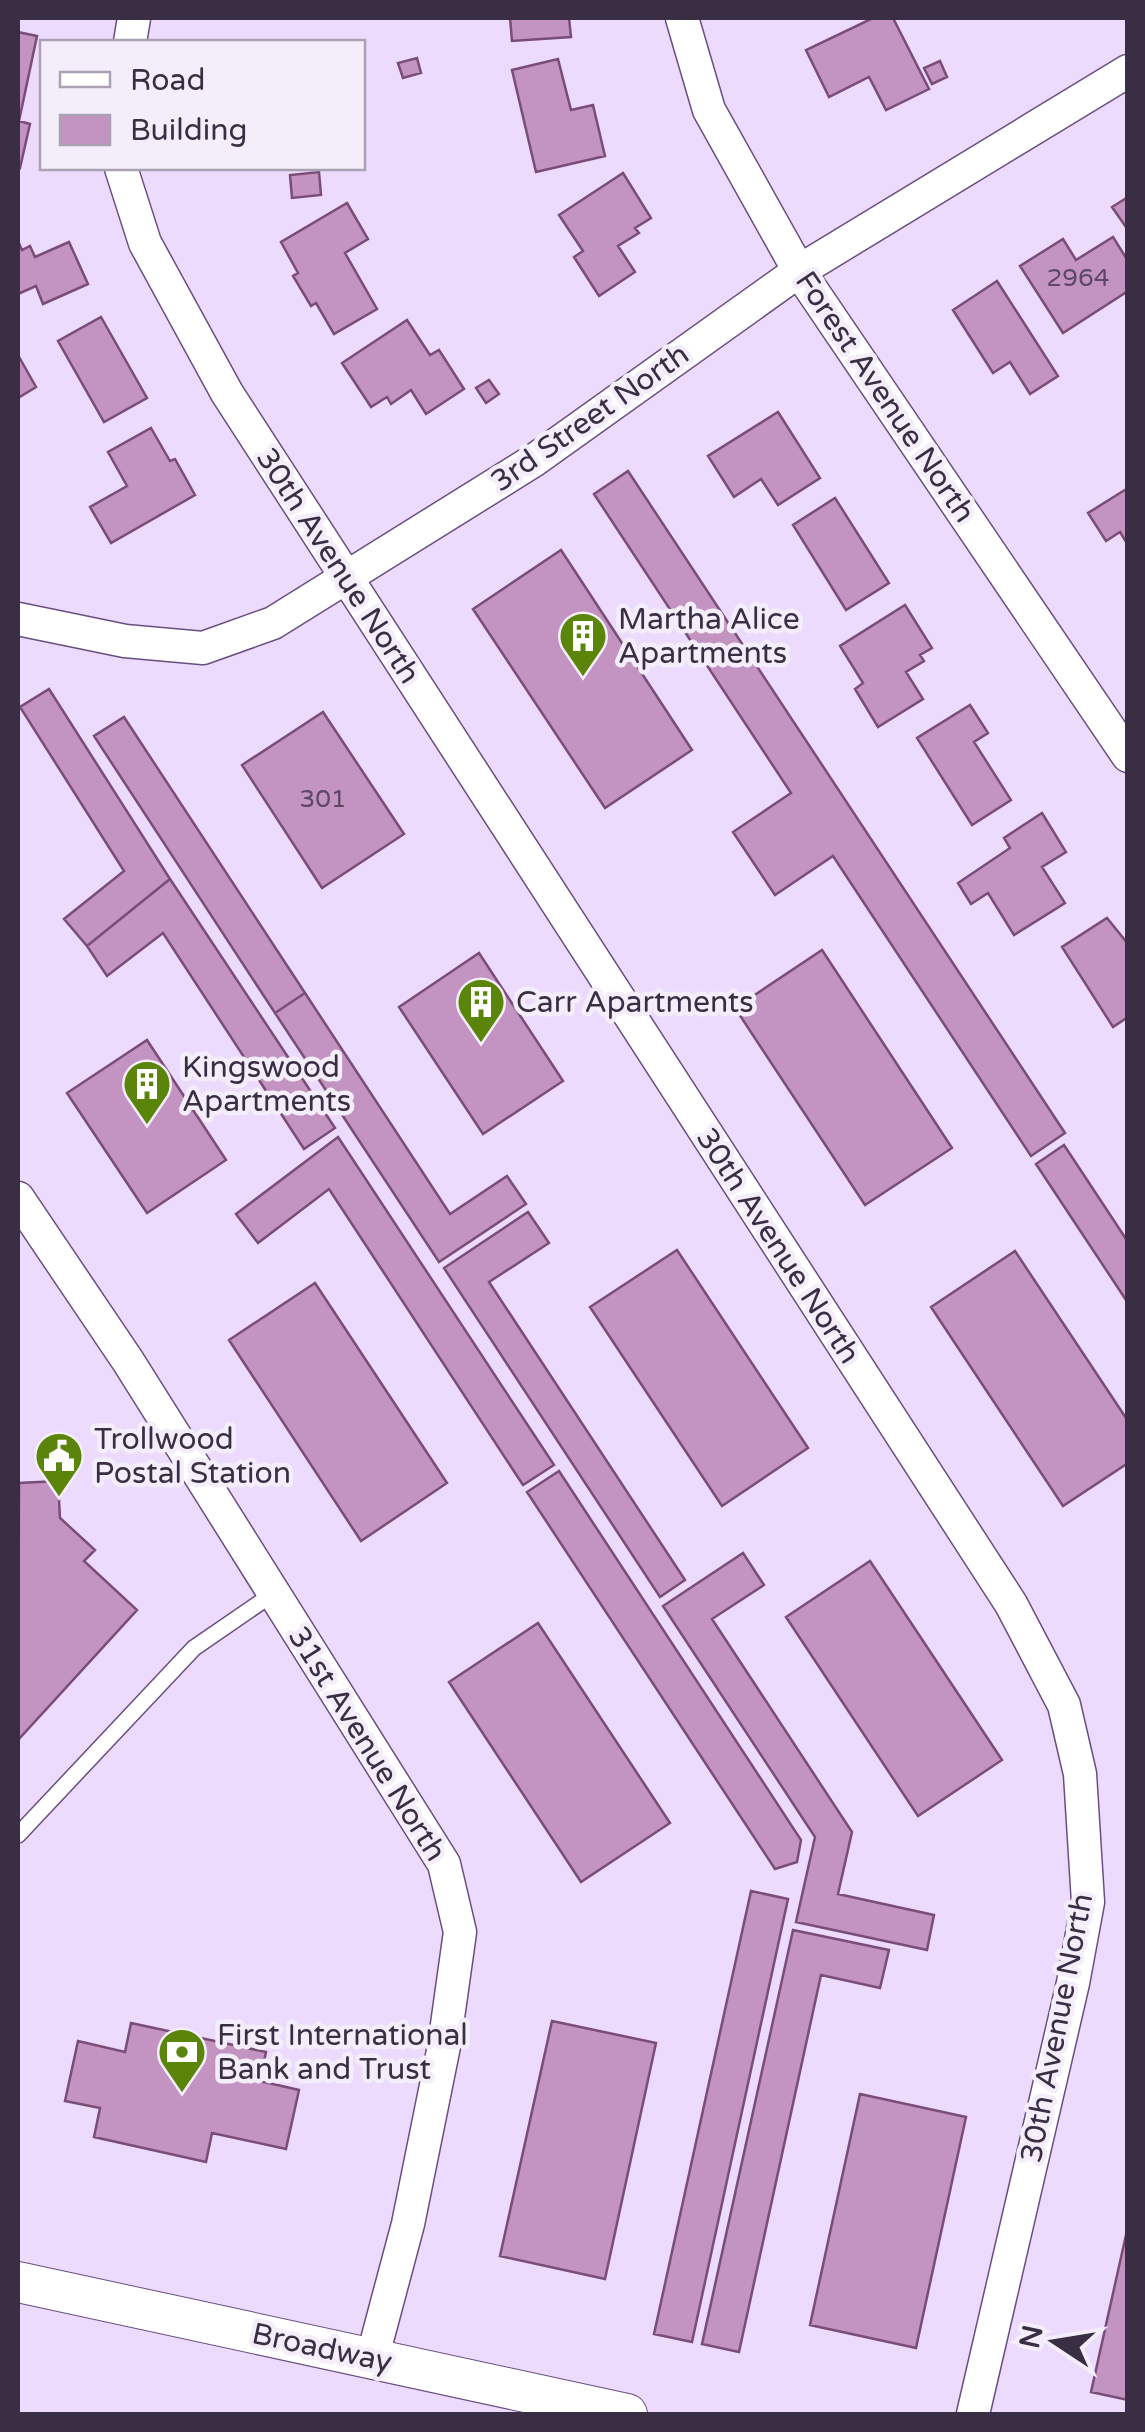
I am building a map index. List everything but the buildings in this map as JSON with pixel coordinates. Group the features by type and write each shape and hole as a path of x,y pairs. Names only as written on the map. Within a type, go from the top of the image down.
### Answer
{"street":[{"name":"Forest Avenue North","path":"682,18 709,110 800,271 1128,756"},
{"name":"3rd Street North","path":"18,619 125,642 203,648 273,623 533,461 800,271 1128,71"},
{"name":"30th Avenue North","path":"122,170 145,243 227,393 1011,1604 1064,1705 1080,1774 1088,1902 1073,1983 973,2414"},
{"name":"31st Avenue North","path":"18,1198 128,1360 444,1864 460,1932 444,2046 412,2206 372,2359"},
{"name":"Broadway","path":"18,2282 627,2414"}],"lane":[{"path":"18,1834 194,1648 274,1593"}],"place":[{"name":"Martha Alice Apartments","path":"583,678"},
{"name":"Carr Apartments","path":"481,1044"},
{"name":"Kingswood Apartments","path":"147,1126"},
{"name":"Trollwood Postal Station","path":"59,1498"},
{"name":"First International Bank and Trust","path":"182,2094"}]}
